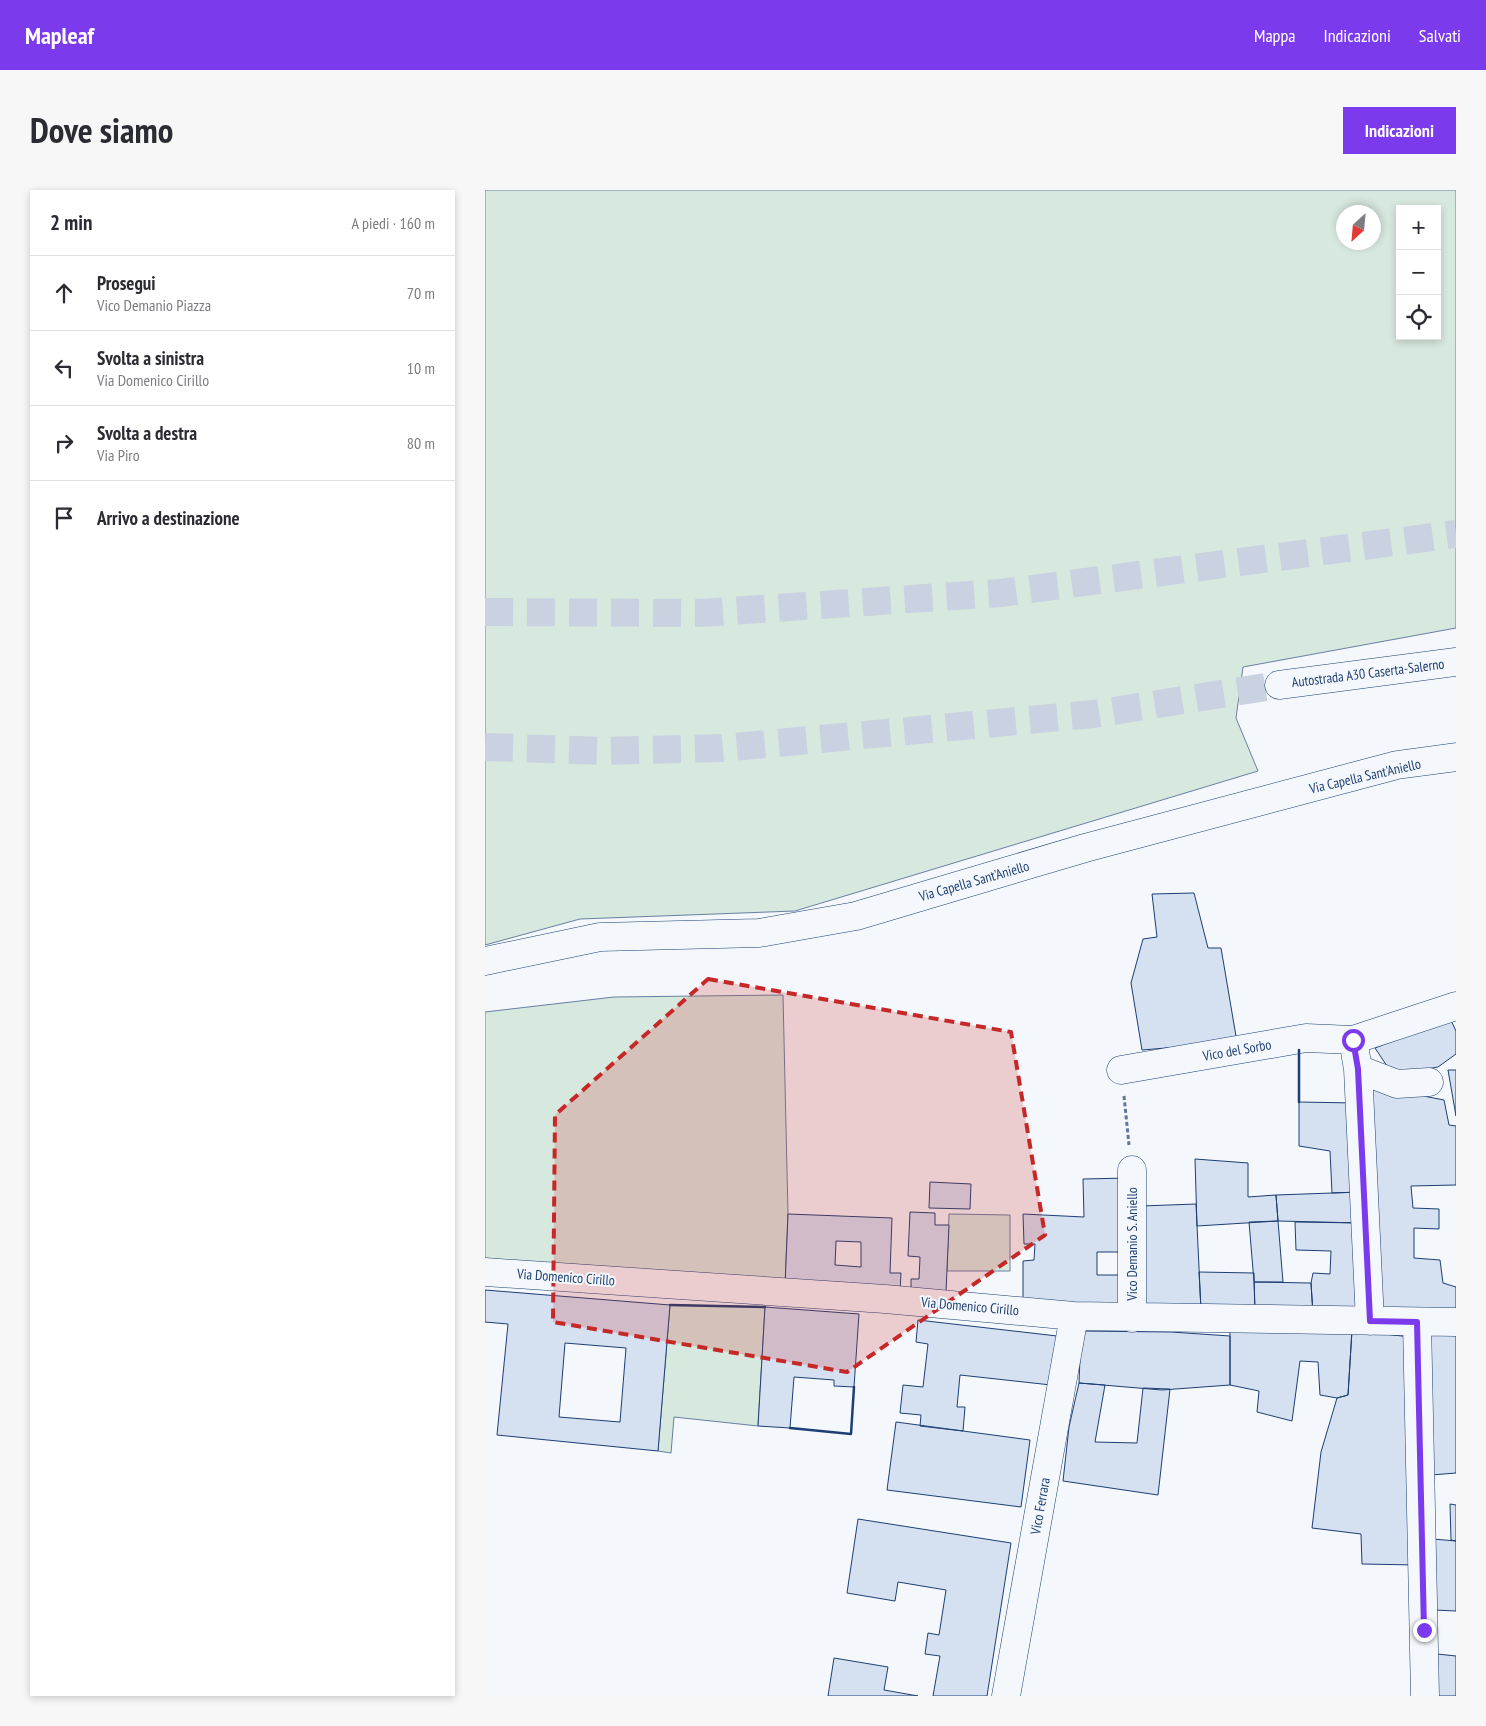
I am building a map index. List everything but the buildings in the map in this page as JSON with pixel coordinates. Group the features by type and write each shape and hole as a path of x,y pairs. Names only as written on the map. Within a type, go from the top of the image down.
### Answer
{"main road":[{"name":"Autostrada A30 Caserta-Salerno","path":"1279,684 1456,662"},
{"name":"Via Capella Sant'Aniello","path":"485,961 600,937 759,933 855,916 1085,848 1397,765 1456,757"},
{"path":"1370,1321 1358,1069 1353,1040 1456,1006"},
{"name":"Vico del Sorbo","path":"1121,1070 1306,1038 1353,1040"},
{"path":"1358,1069 1397,1084 1429,1082"},
{"name":"Vico Demanio S. Aniello","path":"1132,1170 1133,1318"},
{"name":"Via Domenico Cirillo","path":"485,1272 885,1299 1074,1316 1456,1322"},
{"name":"Vico Ferrara","path":"1006,1696 1074,1316"},
{"path":"1417,1322 1425,1696"}],"path":[{"path":"1121,1070 1132,1170"}],"highlighted area":[{"path":"708,979 1011,1032 1045,1235 847,1372 553,1322 555,1115"}],"shaded area":[{"path":"485,190 1456,190 1456,628 1243,667 1236,718 1258,771 795,911 580,919 485,945"},
{"path":"783,995 788,1214 785,1286 485,1265 485,1012 614,997"},
{"path":"949,1214 1010,1215 1010,1271 947,1271"},
{"path":"670,1305 765,1307 758,1426 674,1417 671,1453 658,1451"}],"tunnel":[{"path":"485,612 700,613 1000,593 1456,534"},
{"path":"485,747 603,751 722,748 1094,714 1279,685"}],"wall":[{"path":"1299,1050 1299,1102"},
{"path":"670,1305 765,1307"},
{"path":"790,1428 851,1434 854,1387"}],"route":[{"path":"1353,1040 1358,1069 1370,1321 1417,1322 1424,1630"}]}
